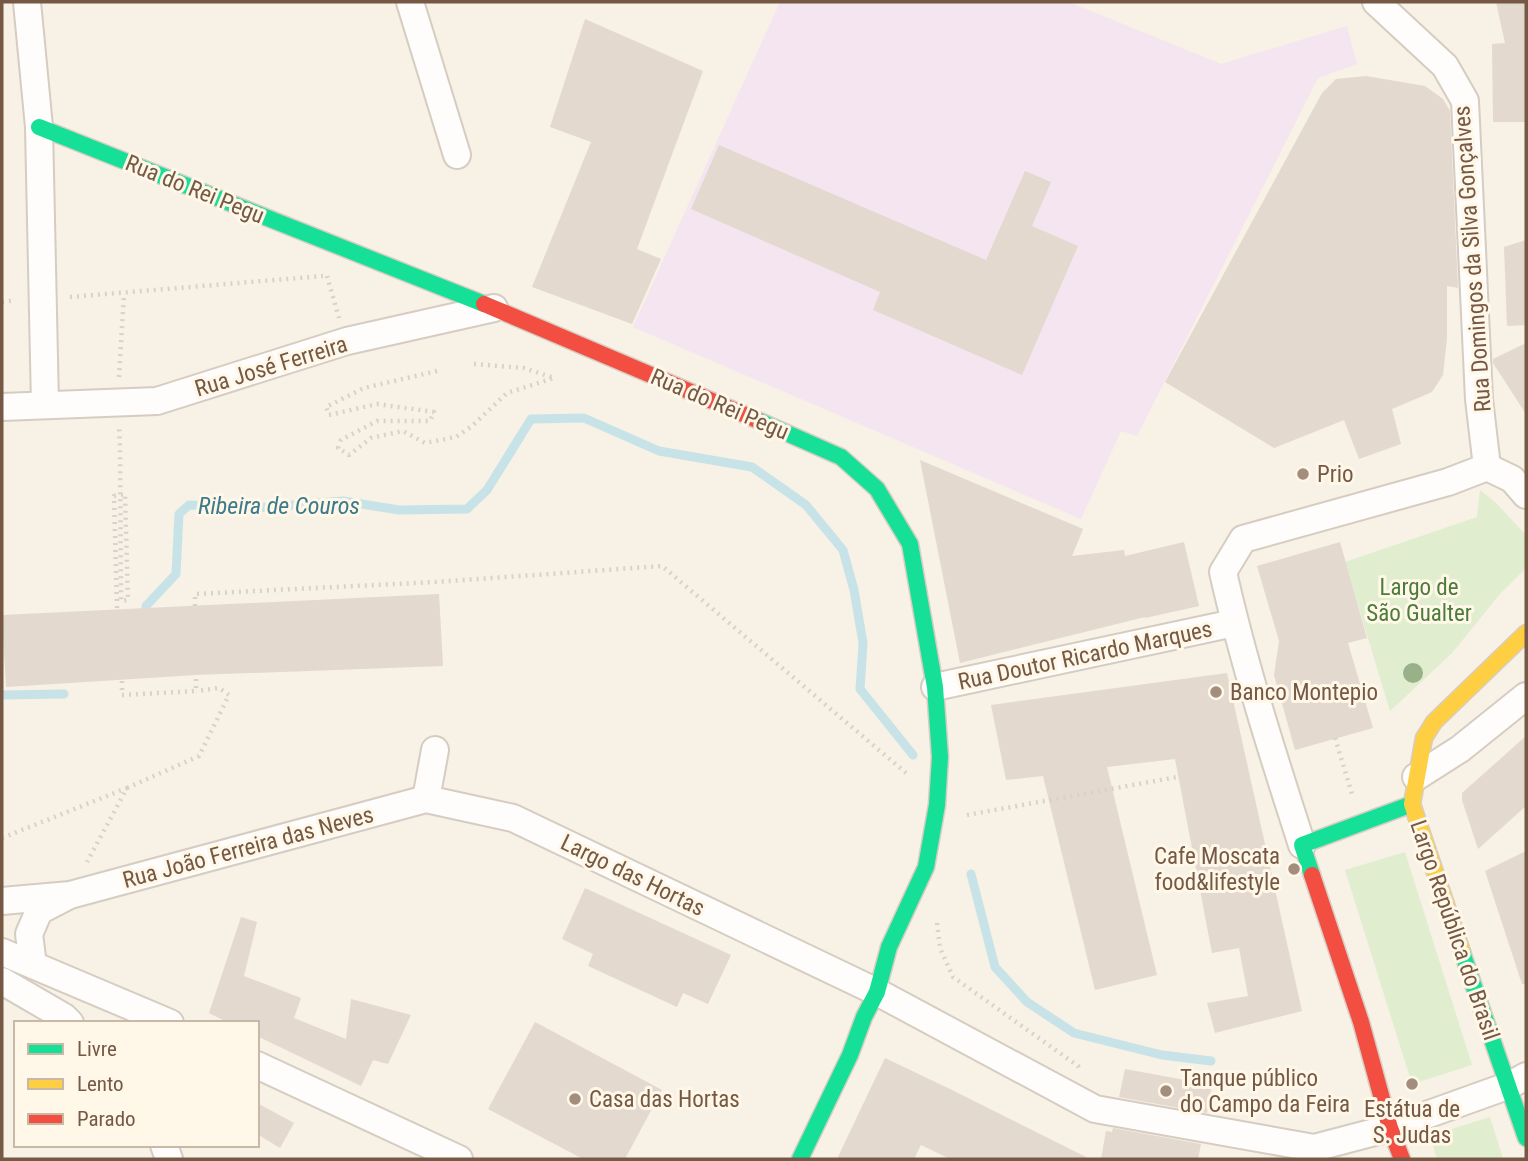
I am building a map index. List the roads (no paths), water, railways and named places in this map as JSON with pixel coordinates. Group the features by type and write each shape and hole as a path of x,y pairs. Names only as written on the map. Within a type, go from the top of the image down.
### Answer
{"street":[{"path":"27,2 39,127 45,405"},
{"path":"410,2 457,155"},
{"name":"Rua Domingos da Silva Gonçalves","path":"1376,2 1445,66 1465,101 1479,399 1487,467"},
{"name":"Rua do Rei Pegu","path":"39,127 494,308 841,457 877,489 910,544 935,687 940,757 937,805 926,867 889,947 877,992 864,1017 850,1055 800,1159"},
{"name":"Rua José Ferreira","path":"2,407 157,401 347,341 494,308"},
{"path":"1402,1159 1390,1128 1362,1022 1269,744 1234,623 1223,572 1243,539 1448,482 1487,467 1512,479 1526,495"},
{"name":"Rua Doutor Ricardo Marques","path":"935,687 1234,623"},
{"path":"1412,804 1424,737 1434,722 1526,633"},
{"path":"1416,777 1460,749 1526,696"},
{"path":"426,799 435,750"},
{"name":"Rua João Ferreira das Neves","path":"70,895 426,799"},
{"name":"Largo das Hortas","path":"426,799 513,818 877,992 1095,1109 1314,1148 1390,1128"},
{"name":"Largo República do Brasil","path":"1302,845 1412,804 1492,1041 1518,1081 1526,1138"},
{"path":"2,901 70,895"},
{"path":"33,965 29,934 39,911 70,895"},
{"path":"2,952 165,1021"},
{"path":"2,982 67,1021"},
{"name":"Rua do Rei Pegu","path":"786,1159 839,1049 864,1017"},
{"path":"259,1066 459,1159"},
{"path":"1390,1128 1518,1081"}],"waterway":[{"name":"Ribeira de Couros","path":"146,606 176,574 179,514 189,505 256,508 343,501 399,510 467,509 487,490 531,419 584,418 659,451 752,467 806,505 843,550 854,590 863,643 860,689 913,755"},
{"name":"Ribeira de Couros","path":"2,695 64,694"},
{"name":"Ribeira de Couros","path":"971,874 995,967 1027,1002 1074,1033 1162,1055 1211,1061"}],"place":[{"name":"Prio","path":"1303,474"},
{"name":"Banco Montepio","path":"1216,692"},
{"name":"Cafe Moscata food&lifestyle","path":"1294,869"},
{"name":"Estátua de S. Judas","path":"1412,1084"},
{"name":"Tanque público do Campo da Feira","path":"1166,1091"},
{"name":"Casa das Hortas","path":"575,1099"}],"park label":[{"name":"Largo de São Gualter","path":"1419,600"}]}
